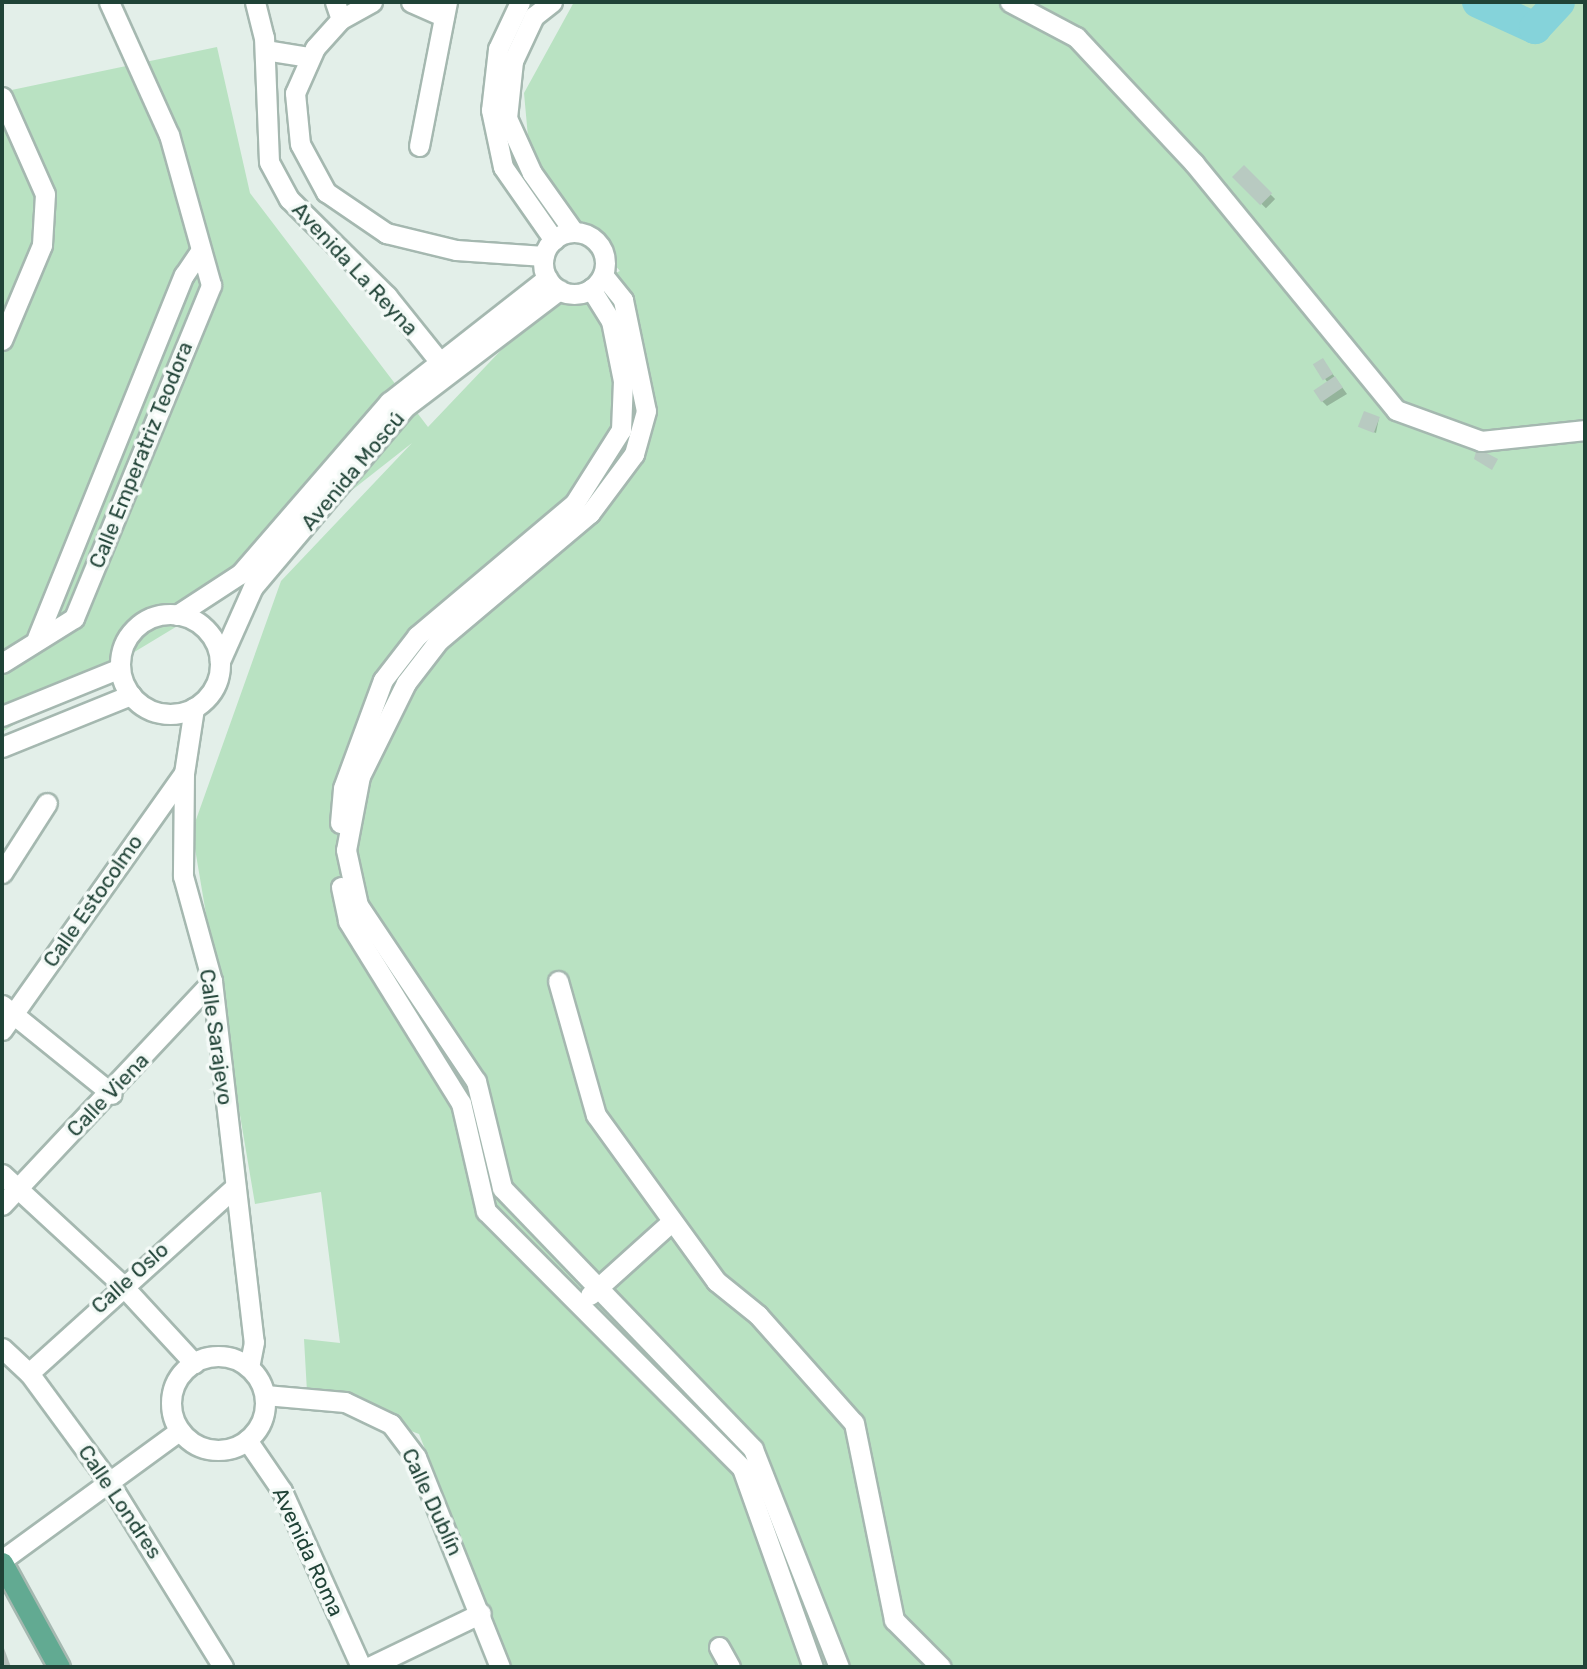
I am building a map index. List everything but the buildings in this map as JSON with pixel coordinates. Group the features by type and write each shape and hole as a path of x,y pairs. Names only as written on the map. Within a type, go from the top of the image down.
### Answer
{"main road":[{"path":"2,1561 59,1667"}],"street":[{"name":"Calle Emperatriz Teodora","path":"2,663 37,638 57,634 74,618 211,285 169,135 109,2"},
{"name":"Avenida La Reyna","path":"255,2 265,50 269,162 289,199 387,296 439,361"},
{"name":"Avenida La Reyna","path":"372,2 338,10 309,57 295,93 300,144 335,198 386,233 456,250 549,248"},
{"path":"411,2 446,9 419,146"},
{"path":"520,2 498,49 491,110 503,167 549,248 553,284 597,282"},
{"path":"552,2 534,16 513,61 508,118 532,173 574,232 599,245 597,282 611,321 623,381 621,430 557,529 431,650 406,683 360,776 346,850 358,905 461,1103 486,1211 742,1468 813,1667"},
{"path":"1010,2 1076,37 1194,163 1396,410 1480,442 1585,430"},
{"path":"265,50 309,57"},
{"path":"2,97 45,194 42,245 2,340"},
{"path":"315,224 335,198"},
{"path":"549,248 574,232"},
{"name":"Calle Emperatriz Teodora","path":"37,638 184,275 200,251"},
{"name":"Avenida Moscú","path":"220,661 246,581 330,482 389,402 439,361 553,284"},
{"name":"Avenida Moscú","path":"330,482 404,408 553,284"},
{"path":"557,529 417,636 383,680 344,788 336,865 348,921 476,1081 502,1188 753,1449 839,1667"},
{"name":"Avenida Moscú","path":"177,615 246,581"},
{"path":"177,615 209,631 220,661 214,688 194,708 160,713 131,695 120,668 121,652 137,626 177,615"},
{"path":"417,636 431,650"},
{"path":"2,716 120,668"},
{"path":"2,747 131,695"},
{"name":"Calle Sarajevo","path":"194,708 184,773 183,876 212,981 254,1342 249,1367"},
{"name":"Calle Estocolmo","path":"2,1030 8,1009 184,773"},
{"path":"2,873 47,803"},
{"name":"Calle Viena","path":"2,1205 9,1180 112,1094 212,981"},
{"path":"558,981 596,1115 670,1223 716,1281 758,1315 854,1423 894,1620 935,1665"},
{"path":"8,1009 112,1094"},
{"path":"9,1180 121,1283 194,1363"},
{"name":"Calle Oslo","path":"29,1373 121,1283 235,1187"},
{"path":"580,1305 670,1223"},
{"name":"Calle Londres","path":"2,1349 29,1373 107,1479 223,1667"},
{"path":"222,1356 249,1367 265,1395 262,1420 247,1440 218,1450 180,1430 173,1394 194,1363 222,1356"},
{"name":"Calle Dublín","path":"265,1395 345,1402 391,1423 416,1457 481,1613 500,1667"},
{"path":"2,1561 107,1479 180,1430"},
{"name":"Avenida Roma","path":"247,1440 282,1492 361,1667"},
{"path":"369,1667 481,1613"},
{"path":"719,1647 730,1667"}],"green space":[{"path":"574,2 1585,2 1585,1667 512,1667 419,1434 307,1392 304,1339 340,1343 321,1192 255,1204 192,831 281,581 412,443 184,622 2,732 2,92 217,47 250,193 428,427 546,303 620,271 531,170 524,93"}],"waterway":[{"path":"1478,2 1535,28 1559,2"}]}
